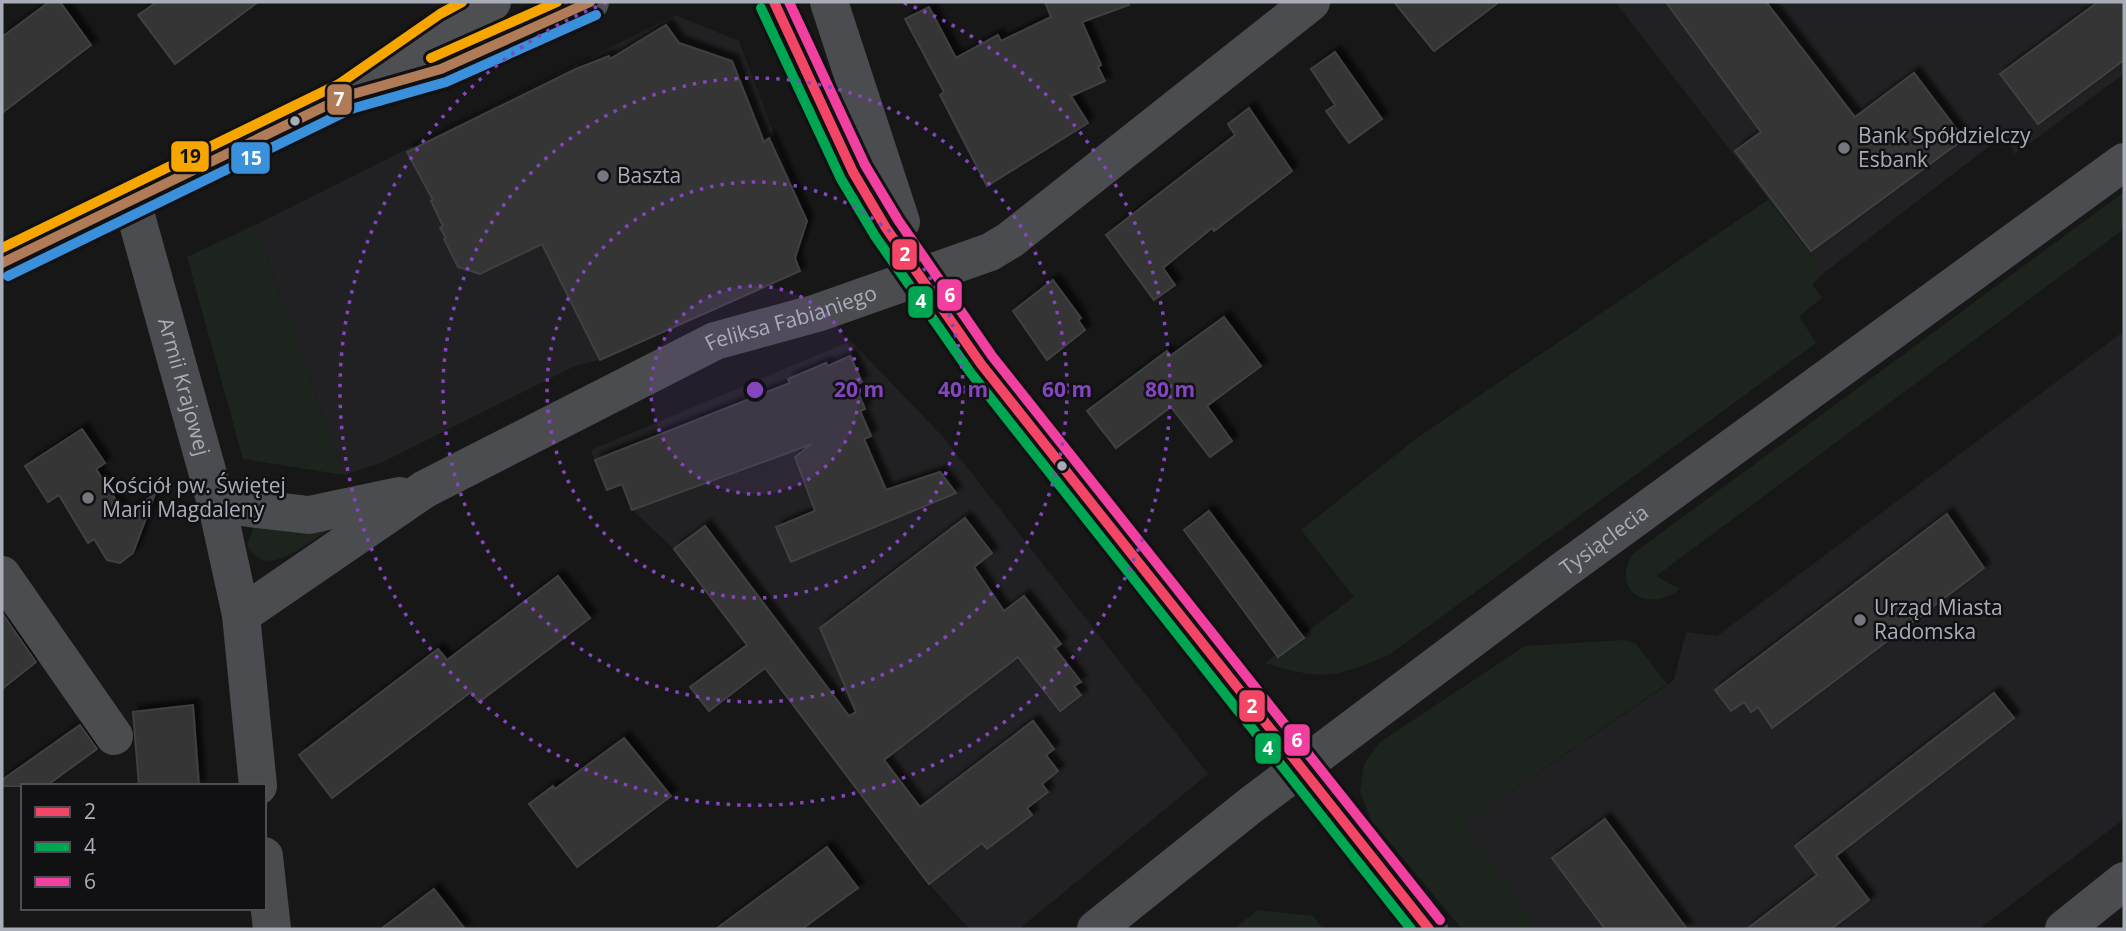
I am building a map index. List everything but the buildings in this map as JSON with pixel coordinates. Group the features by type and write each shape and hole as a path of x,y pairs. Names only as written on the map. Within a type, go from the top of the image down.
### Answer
{"main road":[{"path":"2,263 131,198 346,96 448,24 492,2"},
{"path":"346,96 388,88 457,64 590,2"}],"street":[{"path":"774,2 853,172 886,228 981,363 1429,929"},
{"path":"829,2 919,272"},
{"name":"Feliksa Fabianiego","path":"241,615 425,489 715,341 817,313 919,272 990,252 1010,240 1311,2"},
{"name":"Tysiąclecia","path":"1096,929 1302,767 1561,572 2124,162"},
{"name":"Armii Krajowej","path":"131,198 218,510 241,615 258,784"},
{"name":"Feliksa Fabianiego","path":"218,510 240,507 309,515 330,513 425,489"},
{"path":"2,575 114,736"},
{"path":"266,874 272,929"},
{"path":"2064,929 2119,895"}],"shaded area":[{"path":"1615,2 2124,2 2124,74 2015,154 2004,135 1825,272"},
{"path":"675,15 739,41 806,219 795,258 800,271 600,360 575,366 381,463 344,475 255,225"},
{"path":"2124,192 2124,229 1656,576 1680,589 1666,597 1653,600 1634,593 1626,576 1634,553"},
{"path":"1768,200 1825,272 1812,284 1822,298 1799,316 1816,343 1389,655 1328,674 1301,673 1265,663 1354,597 1301,530 1417,438"},
{"path":"255,225 344,475 243,459 187,257"},
{"path":"2124,331 2124,819 1979,929 1538,929 1463,824 1674,680 1686,632 1717,636"},
{"path":"851,341 944,438 1208,774 1019,929 969,929 929,884 674,549 632,510 622,484 607,490 591,450"},
{"path":"254,527 324,528 325,532 284,558 263,560 255,555 247,544"},
{"path":"1624,640 1636,644 1667,684 1463,824 1538,929 1462,929 1371,820 1360,791 1364,764 1380,742 1525,646"},
{"path":"1258,910 1313,916 1323,929 1234,929"}],"transit line":[{"name":"19","path":"2,248 339,84 440,14 462,2"},
{"name":"19","path":"431,58 557,2"},
{"name":"7","path":"2,263 346,96 441,69 590,2"},
{"name":"2","path":"774,2 853,172 886,228 981,364 1429,929"},
{"name":"6","path":"789,2 865,165 898,220 992,356 1440,920"},
{"name":"4","path":"761,8 841,179 875,236 970,372 1411,929"},
{"name":"15","path":"8,276 351,109 446,82 596,15"}],"place":[{"name":"Bank Spółdzielczy Esbank","path":"1844,148"},
{"name":"Baszta","path":"603,176"},
{"name":"Kościół pw. Świętej Marii Magdaleny","path":"88,498"},
{"name":"Urząd Miasta Radomska","path":"1860,620"}]}
